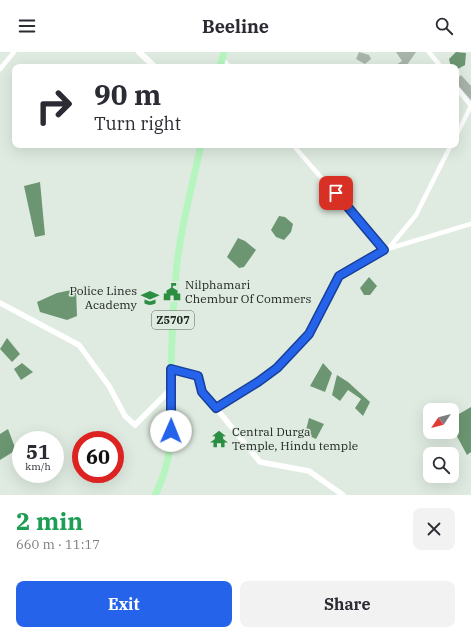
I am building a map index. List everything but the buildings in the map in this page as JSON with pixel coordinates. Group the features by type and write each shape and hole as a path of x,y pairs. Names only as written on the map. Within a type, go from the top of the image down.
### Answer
{"main road":[{"path":"139,52 152,64"},
{"name":"Z5707","path":"155,495 165,475 171,445 171,369 176,272 200,148"}],"street":[{"path":"0,69 14,52"},
{"path":"429,52 439,64"},
{"path":"459,91 471,106 459,130"},
{"path":"296,148 386,249"},
{"path":"386,249 416,215 450,148"},
{"path":"216,408 258,382 277,368 309,334 339,276 386,249 471,224"},
{"path":"0,303 79,345 109,386 126,416 134,425 172,388"},
{"path":"171,369 198,376 202,392 260,462 309,471 343,495"}],"shaded area":[{"path":"456,52 466,53 465,65 459,68 459,64 450,64 449,59"},
{"path":"40,182 45,235 35,237 24,186"},
{"path":"279,216 285,217 293,224 291,232 284,240 276,237 271,230"},
{"path":"238,238 245,241 256,250 244,267 239,268 227,257"},
{"path":"369,277 377,286 370,295 364,295 360,288"},
{"path":"76,289 77,316 67,320 40,312 37,302 57,293"},
{"path":"7,338 20,354 12,362 0,349"},
{"path":"22,363 33,372 21,380 14,369"},
{"path":"323,363 332,373 325,392 310,386"},
{"path":"337,375 348,382 370,402 363,416 355,408 361,399 348,390 340,401 332,395"},
{"path":"471,407 471,452 467,455 458,439 459,414"},
{"path":"309,418 324,424 316,439 305,434"},
{"path":"8,429 12,440 12,452 0,460 0,434"}],"place":[{"name":"Nilphamari Chembur Of Commers","path":"172,292"},
{"name":"Police Lines Academy","path":"150,298"},
{"name":"Central Durga Temple, Hindu temple","path":"219,439"}],"route":[{"path":"171,431 171,369 198,376 202,392 216,408 258,382 277,368 309,334 339,276 384,250 336,193"}]}
